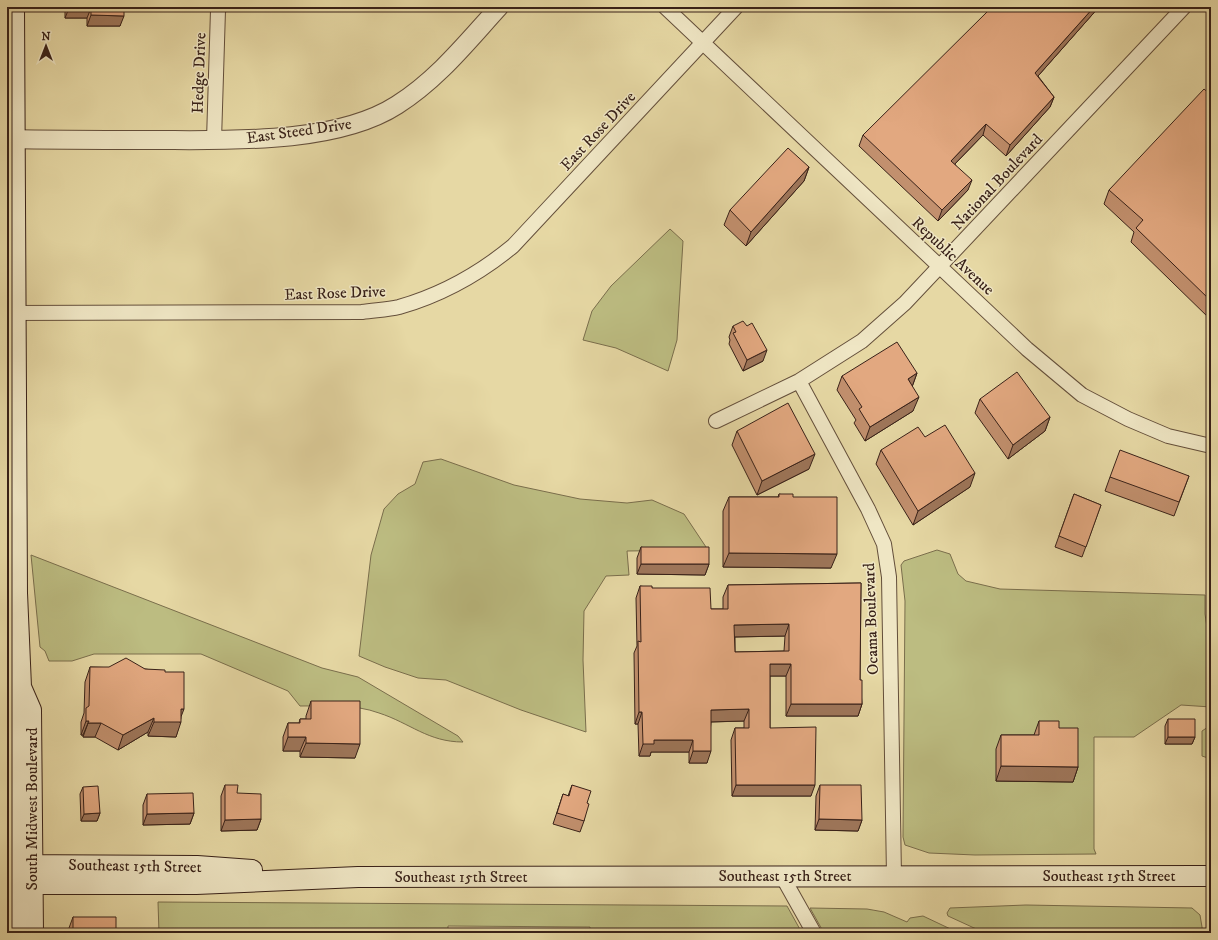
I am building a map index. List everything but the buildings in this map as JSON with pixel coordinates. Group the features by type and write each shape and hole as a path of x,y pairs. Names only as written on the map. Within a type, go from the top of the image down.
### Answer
{"main road":[{"name":"South Midwest Boulevard","path":"14,7 11,139 11,313 17,594 21,687 12,710 21,870 33,933"},
{"name":"Southeast 15th Street","path":"10,884 21,870 196,884 358,877 1211,876"},
{"name":"South Midwest Boulevard","path":"10,884 13,933"}],"street":[{"name":"Hedge Drive","path":"214,140 218,10 220,7"},
{"name":"East Steed Drive","path":"11,139 268,139 319,132 365,122 396,106 431,81 499,7"},
{"name":"Republic Avenue","path":"665,7 1027,349 1082,395 1128,419 1168,436 1211,446"},
{"name":"East Rose Drive","path":"11,313 362,312 398,308 458,285 493,263 513,246 736,7"},
{"name":"National Boulevard","path":"716,420 799,381 862,340 905,303 940,268 1184,7"},
{"name":"Ocama Boulevard","path":"799,381 866,505 884,544 889,577 894,876"},
{"path":"782,876 814,933"}],"green space":[{"path":"670,229 683,241 677,340 668,371 616,348 583,340 592,311 611,286"},
{"path":"441,459 514,485 580,499 627,503 652,500 684,514 708,550 627,551 629,575 606,576 584,611 583,660 586,732 521,710 446,680 418,678 385,667 359,656 371,555 384,509 398,494 415,484 423,462"},
{"path":"937,550 950,554 958,574 966,581 1000,589 1205,595 1205,614 1209,641 1211,641 1211,707 1181,705 1134,737 1094,737 1094,849 1096,854 975,855 929,853 905,845 903,837 905,601 901,565 904,561"},
{"path":"31,555 322,668 358,677 458,736 463,742 439,739 390,717 370,710 340,706 300,706 288,691 201,654 94,654 72,661 49,661 45,651 40,647"},
{"path":"1211,725 1211,759 1202,756 1202,731"},
{"path":"158,902 787,906 802,933 590,933 590,927 448,926 448,933 159,933"},
{"path":"1026,905 1192,908 1200,915 1203,933 985,933 948,916 947,913 950,908"},
{"path":"810,908 867,909 884,912 907,922 910,918 923,916 959,933 824,933"}]}
